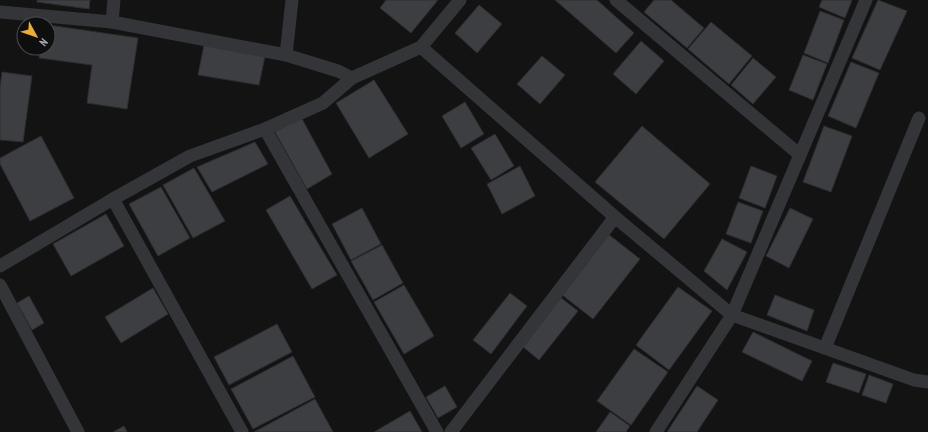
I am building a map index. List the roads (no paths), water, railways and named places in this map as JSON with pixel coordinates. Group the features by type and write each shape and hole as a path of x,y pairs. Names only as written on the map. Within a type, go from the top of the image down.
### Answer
{"street":[{"path":"112,22 114,0"},
{"path":"286,55 292,0"},
{"path":"0,266 113,199 190,156 265,129 323,103 352,78 421,47 460,0"},
{"path":"616,0 800,155"},
{"path":"656,432 732,315 866,0"},
{"path":"0,12 112,22 286,55 338,70 352,78"},
{"path":"421,47 615,217 732,315 914,380 928,382"},
{"path":"826,348 919,118"},
{"path":"265,129 437,432"},
{"path":"113,199 242,432"},
{"path":"452,432 615,217"},
{"path":"0,285 78,432"}]}
